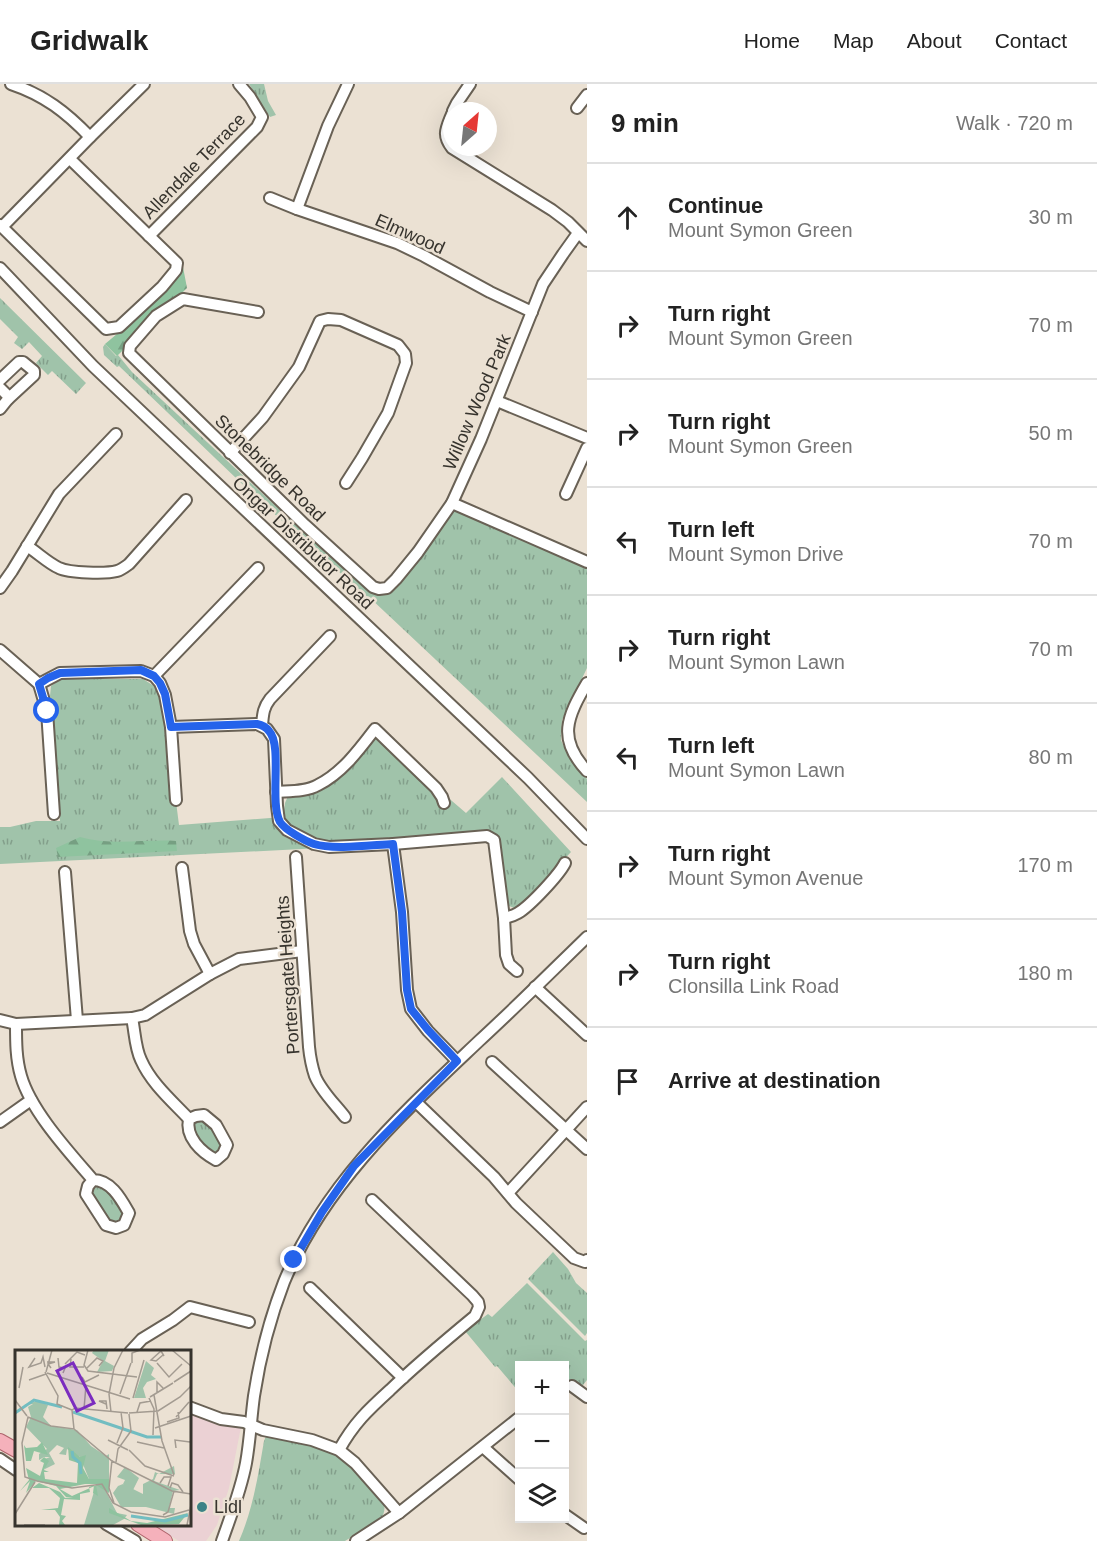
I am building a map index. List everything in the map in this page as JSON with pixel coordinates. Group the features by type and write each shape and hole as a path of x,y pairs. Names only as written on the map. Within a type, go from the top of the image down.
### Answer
{"main road":[{"path":"0,1441 15,1449"},
{"path":"141,1526 161,1540"}],"street":[{"path":"11,84 51,102 90,137"},
{"path":"69,159 177,263 176,270 162,287 119,327 106,329 1,226 144,84"},
{"name":"Allendale Terrace","path":"149,236 257,127 262,117 250,97 238,84"},
{"path":"297,209 328,126 348,84"},
{"path":"459,102 470,84"},
{"path":"577,108 587,95"},
{"path":"465,156 552,210 587,241"},
{"name":"Elmwood","path":"270,198 397,243 532,312"},
{"name":"Willow Wood Park","path":"396,579 452,503 481,438 543,284 578,232"},
{"name":"Ongar Distributor Road","path":"0,268 93,366 520,770 587,839"},
{"name":"Stonebridge Road","path":"258,312 183,299 156,316 128,350 230,453 373,587 387,588 396,579"},
{"path":"230,453 263,417 299,367 320,321 341,320 398,345 405,354 406,363 388,413 346,483"},
{"path":"0,380 19,362 23,362 34,373 0,409"},
{"path":"0,388 8,399"},
{"path":"496,401 587,438"},
{"path":"0,588 59,494 116,434"},
{"path":"566,494 587,448"},
{"path":"27,546 64,570 75,572 120,571 129,564 186,500"},
{"path":"452,503 587,562"},
{"path":"154,676 258,568"},
{"path":"262,725 262,713 270,699 330,636"},
{"path":"0,650 39,684 47,711 54,814"},
{"path":"39,684 60,673 141,670 154,676 165,694 171,727 176,801"},
{"path":"587,683 573,707 567,731 571,748 587,771"},
{"path":"171,727 257,724 267,729 274,739 279,821 287,830 314,844 329,847 487,836 494,840 504,918 506,955 509,964 517,971"},
{"path":"276,792 316,786 331,777 348,763 375,729 436,788 444,803"},
{"path":"393,844 402,912 407,990 411,1009 457,1061"},
{"name":"Portersgate Heights","path":"296,856 312,1065 316,1078 345,1117"},
{"path":"504,918 520,912 557,875 565,863"},
{"path":"182,868 190,931 194,944 210,974"},
{"path":"65,872 77,1020"},
{"path":"222,1541 246,1464 254,1396 264,1346 277,1302 294,1260 311,1229 354,1166 457,1061 587,937"},
{"path":"0,1020 16,1024 132,1018 145,1015 210,974 239,959 302,951"},
{"path":"535,987 587,1035"},
{"path":"132,1018 141,1062 156,1083 189,1119"},
{"path":"16,1024 16,1050 21,1076 31,1100 93,1180 104,1182 119,1195 129,1213 124,1225 116,1228 106,1225 86,1194 93,1180"},
{"path":"492,1062 587,1149"},
{"path":"0,1122 31,1100"},
{"path":"416,1102 574,1258 585,1262 587,1260"},
{"path":"508,1193 587,1107"},
{"path":"339,1450 360,1419 403,1378 475,1316 479,1307 472,1295 372,1200"},
{"path":"310,1288 403,1378"},
{"path":"132,1350 142,1339 190,1307 249,1322"},
{"path":"572,1386 585,1392"},
{"path":"190,1407 221,1419 244,1422 263,1430 312,1440 339,1450 355,1464 399,1514"},
{"path":"356,1541 399,1514 515,1420"},
{"path":"483,1447 515,1476"},
{"path":"0,1460 15,1469"},
{"path":"569,1518 584,1528"},
{"path":"109,1526 135,1541"}],"shaded area":[{"path":"190,1413 224,1425 241,1427 229,1488 217,1525 206,1541 179,1541 154,1526 190,1526"}],"green space":[{"path":"249,84 264,84 268,101 276,115 270,117"},
{"path":"183,267 187,288 117,356 105,344 146,307"},
{"path":"0,298 86,383 76,394 52,371 48,375 36,363 42,356 29,342 22,349 14,343 18,337 0,319"},
{"path":"105,344 296,525 371,591 384,593 455,506 587,563 587,668 562,720 561,740 569,758 587,779 587,802 369,597 261,502 119,366 117,367 104,355"},
{"path":"61,679 143,679 154,686 163,700 179,825 283,817 288,796 317,793 339,777 373,737 381,740 466,813 502,777 571,852 517,909 509,906 502,853 495,837 484,834 302,849 0,864 0,827 36,821 60,821 53,708 50,696 51,686"},
{"path":"80,837 116,842 176,841 177,851 58,857 56,848"},
{"path":"204,1116 227,1145 216,1160 199,1149 189,1119"},
{"path":"97,1186 102,1186 114,1199 123,1216 120,1225 111,1222 98,1203 92,1192"},
{"path":"553,1252 568,1269 576,1283 587,1293 587,1333 585,1336 528,1279"},
{"path":"527,1283 585,1341 587,1340 587,1380 583,1385 572,1381 569,1384 569,1361 515,1361 515,1387 465,1331 488,1314 492,1317"},
{"path":"275,1435 320,1446 340,1457 379,1495 384,1506 381,1519 345,1541 239,1541 251,1505 264,1441 266,1436"}],"place":[{"name":"Lidl","path":"202,1507"}],"route":[{"path":"47,711 39,684 48,678 60,673 141,670 154,676 160,683 165,694 171,727 257,724 271,733 274,739 279,820 287,830 314,844 329,847 393,844 402,912 407,990 411,1009 457,1061 354,1166 322,1212 294,1260"}]}
